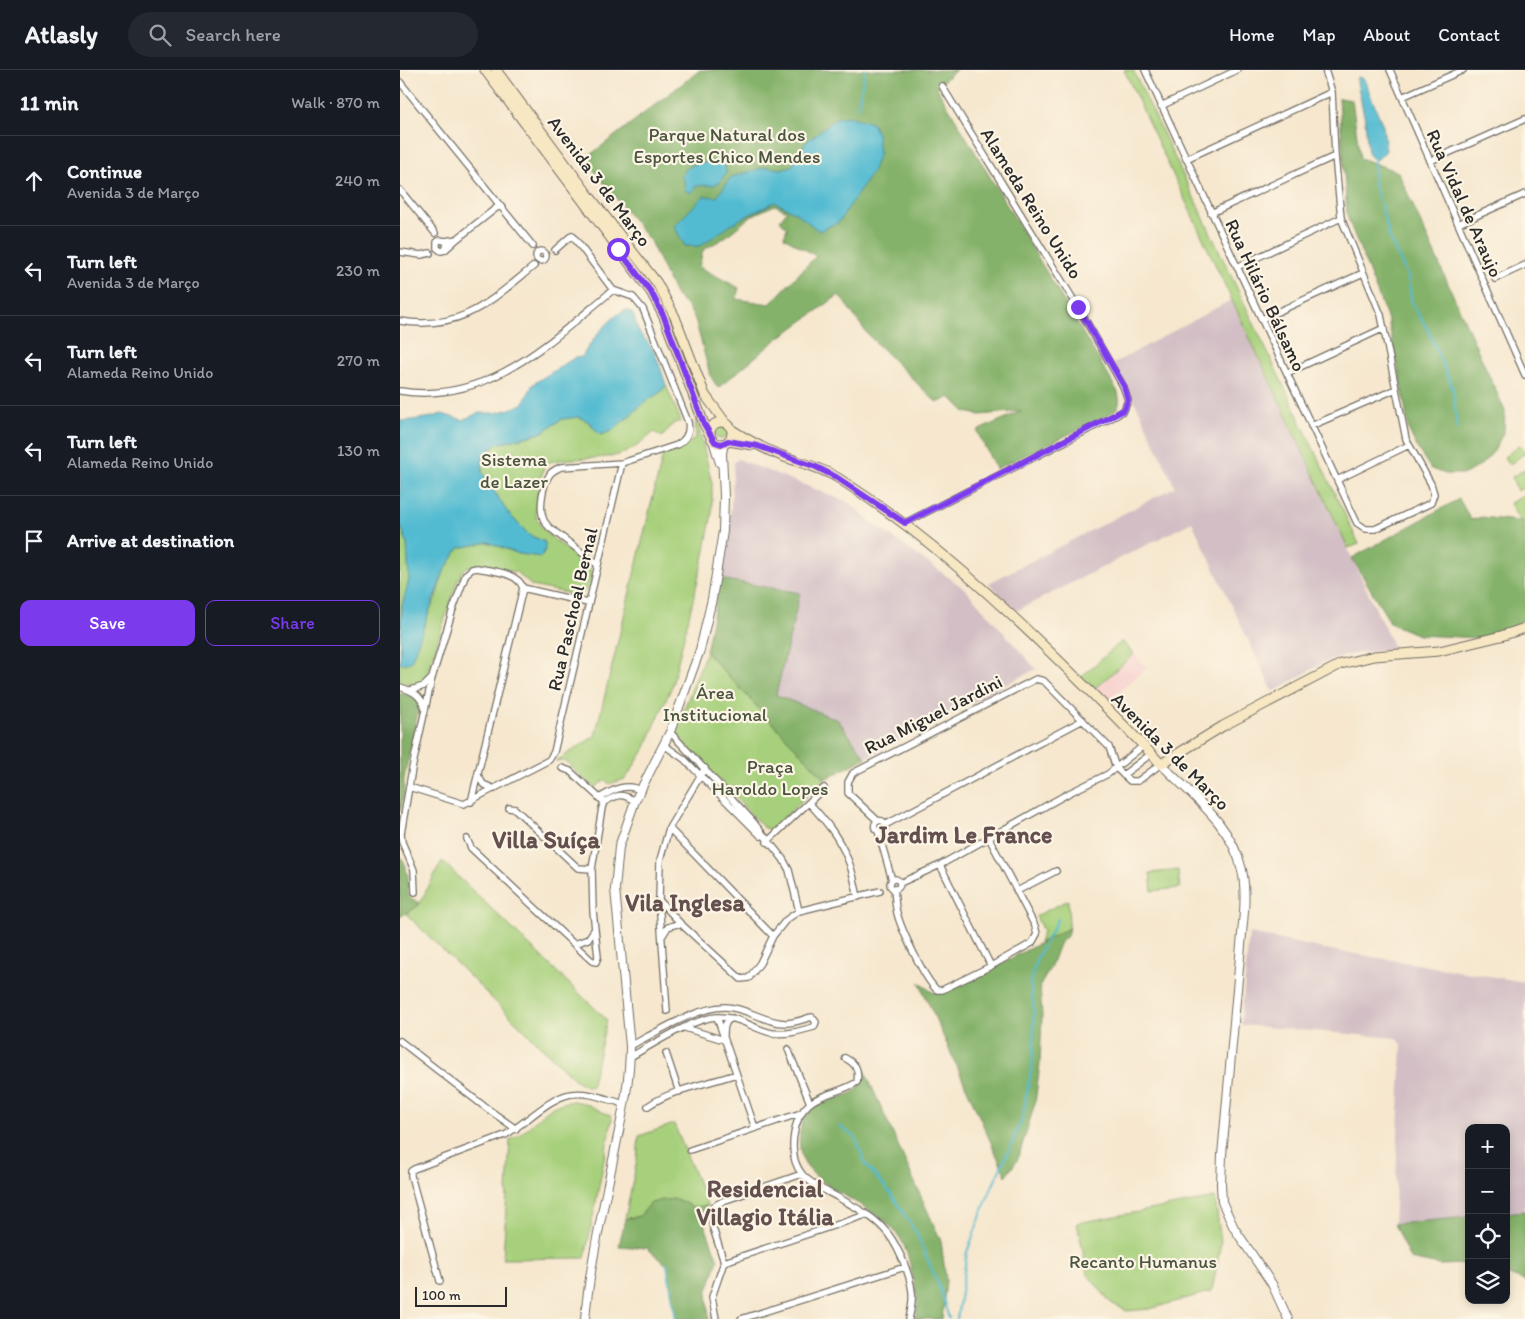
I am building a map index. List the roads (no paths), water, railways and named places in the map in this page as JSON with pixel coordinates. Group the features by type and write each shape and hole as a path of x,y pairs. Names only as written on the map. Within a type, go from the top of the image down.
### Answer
{"main road":[{"name":"Avenida 3 de Março","path":"485,70 606,235 651,292 664,317 704,424 712,438"},
{"name":"Avenida 3 de Março","path":"496,70 587,193 657,283 675,318 702,390 709,403 725,422"},
{"path":"719,422 725,422 732,430 732,436 726,442 718,443 712,438 710,431 719,422"},
{"name":"Avenida 3 de Março","path":"732,430 758,446 816,467 836,477 905,523 966,573 1006,610 1161,764"},
{"name":"Avenida 3 de Março","path":"726,442 758,446"},
{"path":"1161,764 1223,726 1341,664 1374,656 1439,651 1501,636 1525,628"}],"street":[{"name":"Rua Hilário Bálsamo","path":"1145,70 1357,523 1366,529 1375,529 1431,503 1434,494 1432,484 1409,445"},
{"path":"1161,106 1237,70"},
{"path":"1325,70 1332,92 1335,156 1341,218 1381,316 1406,439 1409,445 1338,480"},
{"name":"Rua Vidal de Araujo","path":"1390,70 1525,375"},
{"path":"1402,98 1463,70"},
{"path":"400,82 533,246 538,260 544,260"},
{"name":"Alameda Reino Unido","path":"905,523 1117,415 1124,410 1128,400 1124,386 1078,307 942,86"},
{"path":"1186,159 1332,92"},
{"path":"1430,161 1525,119"},
{"path":"1211,212 1335,156"},
{"path":"400,190 435,233 440,242"},
{"path":"1458,224 1525,194"},
{"path":"400,252 421,255 444,250 500,205"},
{"path":"1237,267 1341,218"},
{"path":"400,321 437,323 466,315 485,305 544,260 572,235 613,290 633,297 643,309 689,426 687,435 680,443 622,463 561,467 550,474 544,492 542,510 545,522 598,566"},
{"path":"430,253 440,242 457,239"},
{"path":"440,242 447,243 444,250"},
{"path":"440,242 436,248 444,250"},
{"path":"533,246 546,254 544,260"},
{"path":"534,266 538,252 555,250"},
{"path":"1495,279 1525,266"},
{"path":"1262,319 1363,273"},
{"path":"400,391 423,393 459,389 503,374 527,359 613,290"},
{"path":"1286,373 1384,328"},
{"path":"1311,426 1396,389"},
{"path":"712,438 723,477"},
{"path":"585,1319 599,1233 625,1104 630,1057 615,889 619,847 635,801 642,791 670,732 700,650 712,599 723,531 722,452 726,442"},
{"name":"Rua Paschoal Bernal","path":"494,789 549,760 554,752 622,463"},
{"path":"414,892 414,870 402,842 401,834 409,787 432,678 453,609 466,574 472,569 477,568 515,577 522,582 523,588 471,802"},
{"path":"523,588 588,603"},
{"path":"411,690 424,686 432,678"},
{"name":"Rua Miguel Jardini","path":"878,821 848,793 848,782 853,773 1036,678 1044,681 1083,720"},
{"path":"400,687 411,690 420,697 425,711"},
{"path":"878,831 884,830 885,825 1083,720 1109,747 1116,768 1130,781 1138,781 1161,764"},
{"path":"670,732 705,768 768,841"},
{"path":"664,745 684,759 784,859 789,870 799,912"},
{"path":"894,889 899,888 900,883 940,865 1108,774 1143,746"},
{"path":"1123,775 1151,754"},
{"name":"Avenida 3 de Março","path":"1161,764 1221,823 1235,848 1242,870 1245,889 1244,912 1220,1195 1234,1228 1272,1284 1288,1319"},
{"path":"562,768 570,771 602,800"},
{"path":"667,1011 659,900 660,860 669,828 705,768"},
{"path":"478,774 483,784 494,789"},
{"path":"467,840 471,848 592,961 596,962 598,957 594,930 592,869 602,800 614,790 628,786 634,786 642,791"},
{"path":"409,787 464,804 494,789"},
{"path":"768,841 824,788"},
{"path":"602,800 619,794 635,801"},
{"path":"809,803 830,826 841,845 849,861 858,897"},
{"path":"509,808 515,809 578,868 592,869"},
{"path":"885,825 882,821 878,821 874,826 878,831 892,880 890,885 894,889 897,914 920,964 937,990 942,990 991,966 1032,943 1037,934 1035,926 990,838"},
{"path":"669,828 773,936"},
{"path":"940,865 991,966"},
{"path":"1017,891 1056,871"},
{"path":"892,880 896,879 900,883"},
{"path":"659,900 680,924 741,979 749,978 760,963 773,936 786,920 799,912 880,892"},
{"path":"662,935 668,927 680,924"},
{"path":"575,944 588,939 594,930"},
{"path":"630,1046 689,1016 714,1008 726,1007 747,1010 766,1018 786,1023 812,1017 816,1022 814,1027 794,1033 772,1033 732,1018 717,1017 702,1020 630,1057"},
{"path":"717,1017 755,1128"},
{"path":"724,1040 727,1020 732,1018"},
{"path":"766,1018 772,1033"},
{"path":"685,1028 724,1040"},
{"path":"400,1041 516,1129"},
{"path":"788,1049 810,1102"},
{"path":"666,1053 679,1092"},
{"path":"845,1058 854,1062 858,1072 857,1082 849,1088 810,1102 801,1113 794,1128 793,1138 796,1161 802,1174 883,1227 897,1249 912,1291 912,1306 909,1319"},
{"path":"648,1106 679,1092 736,1074"},
{"path":"440,1281 411,1171 505,1135 557,1099 571,1094 588,1095 625,1104"},
{"path":"690,1150 801,1113"},
{"path":"780,1120 794,1128"},
{"path":"716,1319 712,1297 724,1262 710,1214 714,1206 802,1174"},
{"path":"724,1262 866,1215"},
{"path":"741,1319 905,1267"}],"water":[{"path":"1359,77 1364,79 1383,126 1386,151 1377,160 1368,153 1365,120 1357,82"},
{"path":"848,116 872,123 877,133 879,154 872,172 839,222 819,231 796,213 775,202 737,221 700,246 685,246 674,226 704,196 717,197 731,177 766,167 781,169 792,166 806,142 836,118"},
{"path":"709,162 725,163 726,173 720,182 714,185 696,186 691,193 685,190 684,180 681,177 687,169 696,164"},
{"path":"625,310 630,311 639,332 653,351 666,385 661,392 646,401 612,431 600,435 589,422 579,417 562,419 541,433 497,444 483,455 482,472 508,513 529,535 545,542 545,550 541,557 519,554 488,542 459,548 444,571 411,662 401,664 402,606 409,580 407,543 400,523 400,420 405,421 442,414 463,420 478,413 495,413 523,404 533,384 574,358 582,357 600,331"}],"waterway":[{"path":"857,110 865,70"},
{"path":"1374,158 1374,185 1390,239 1408,277 1412,304 1427,328 1453,389 1457,429"},
{"path":"957,1319 967,1252 989,1194 1022,1120 1033,1059 1034,1013 1030,982 1037,958 1058,919"},
{"path":"839,1126 855,1137 866,1165 891,1194 916,1232 941,1291 949,1319"},
{"path":"667,1264 676,1319"}],"district":[{"name":"Jardim Le France","path":"964,835"},
{"name":"Villa Suíça","path":"546,840"},
{"name":"Vila Inglesa","path":"685,903"},
{"name":"Residencial Villagio Itália","path":"765,1203"}],"park label":[{"name":"Parque Natural dos Esportes Chico Mendes","path":"727,145"},
{"name":"Sistema de Lazer","path":"514,470"},
{"name":"Área Institucional","path":"715,703"},
{"name":"Praça Haroldo Lopes","path":"770,777"},
{"name":"Recanto Humanus","path":"1143,1261"}]}
